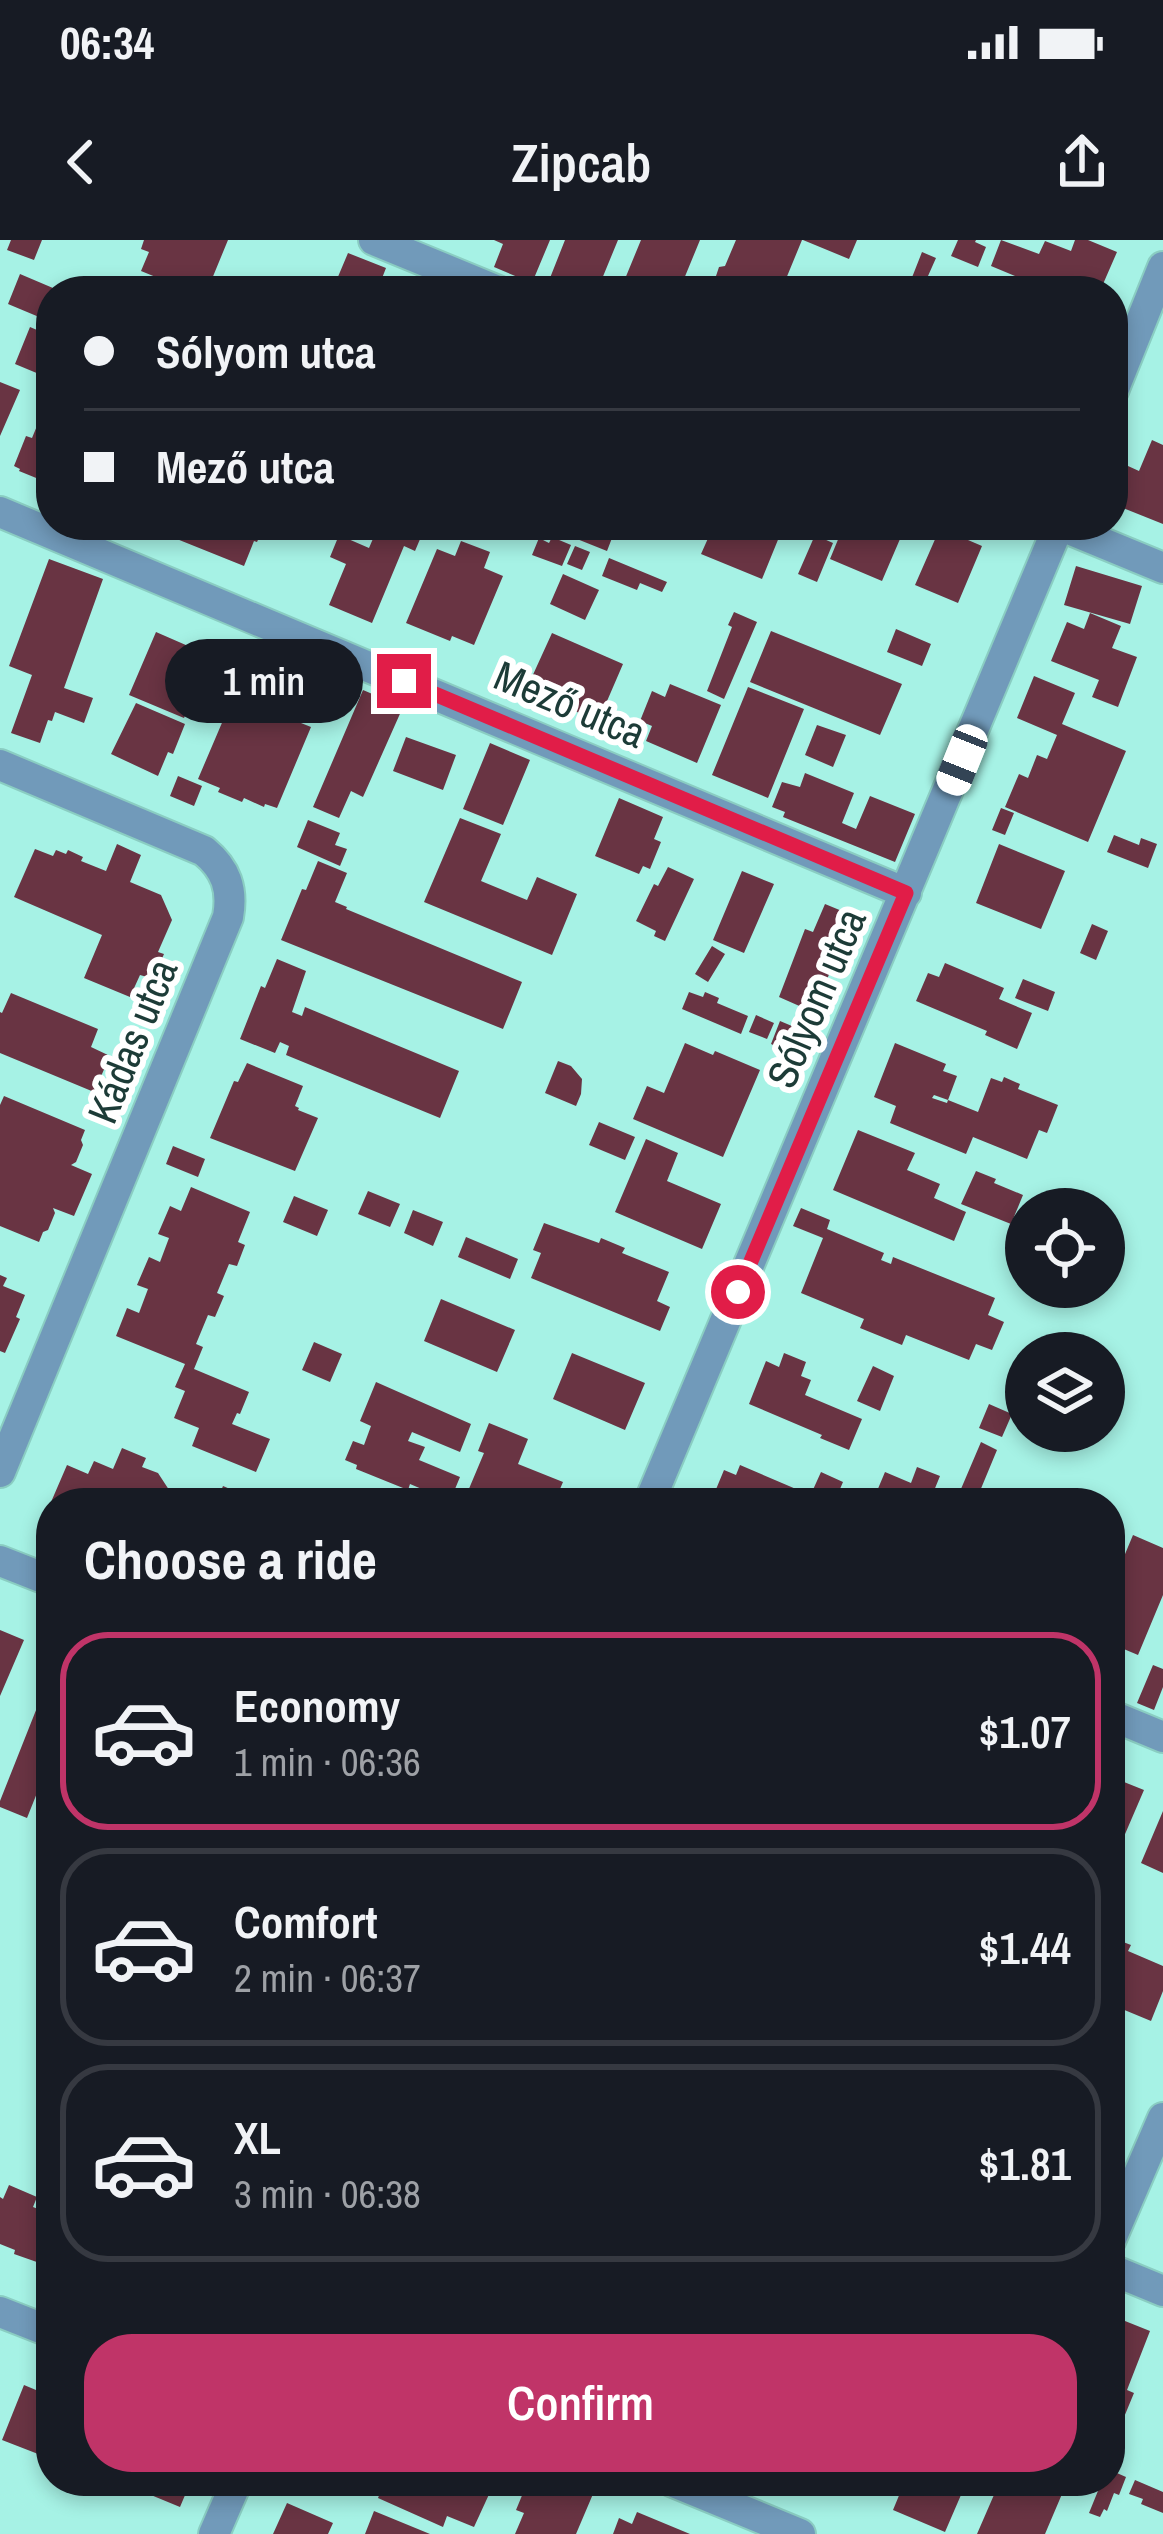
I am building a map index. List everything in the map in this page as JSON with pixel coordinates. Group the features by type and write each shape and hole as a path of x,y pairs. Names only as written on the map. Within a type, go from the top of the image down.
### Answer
{"street":[{"path":"374,240 462,276"},
{"path":"1128,354 1163,267"},
{"name":"Mező utca","path":"0,512 36,527"},
{"name":"Mező utca","path":"67,540 906,893"},
{"name":"Sólyom utca","path":"656,1488 1053,540"},
{"path":"1095,540 1163,568"},
{"name":"Kádas utca","path":"0,765 204,851 226,877 231,900 226,922 0,1472"},
{"path":"0,1561 36,1575"},
{"path":"1125,1721 1163,1737"},
{"path":"1125,2206 1163,2117"},
{"path":"1125,2275 1163,2291"},
{"path":"0,2312 36,2326"},
{"path":"214,2534 230,2496"},
{"path":"708,2496 800,2534"}],"building":[{"path":"11,240 42,240 34,260 7,250"},
{"path":"144,240 228,240 213,276 153,276 141,271 149,252 141,249"},
{"path":"494,240 550,240 535,276 515,276 494,267 503,244"},
{"path":"565,240 618,240 603,276 551,276"},
{"path":"641,240 700,240 685,276 626,276"},
{"path":"736,240 802,240 787,276 716,276 719,267 725,266"},
{"path":"803,240 857,240 849,259"},
{"path":"958,240 976,240 986,247 978,267 951,256"},
{"path":"1001,240 1039,254 1045,241 1071,251 1075,240 1117,252 1107,276 1015,276 991,266"},
{"path":"922,252 936,258 928,276 913,276"},
{"path":"348,253 386,268 383,276 338,276"},
{"path":"20,274 36,281 36,316 8,304"},
{"path":"30,327 36,330 36,373 15,364"},
{"path":"0,382 20,390 0,436"},
{"path":"36,428 36,478 14,466 26,436 32,438"},
{"path":"1152,440 1163,445 1163,524 1128,510 1128,466 1139,471"},
{"path":"179,540 258,540 244,566"},
{"path":"337,540 369,548 372,540 420,540 415,551 404,546 372,623 329,605 346,564 330,557"},
{"path":"538,540 559,540 571,545 562,566 532,555"},
{"path":"580,540 611,540 607,551"},
{"path":"707,540 778,540 762,579 701,554"},
{"path":"813,540 833,543 817,582 798,574"},
{"path":"838,540 900,540 882,581 830,559"},
{"path":"935,540 968,540 982,546 958,603 915,585"},
{"path":"461,541 490,552 484,568 503,576 474,645 406,623 437,549 455,556"},
{"path":"575,546 590,552 582,570 567,564"},
{"path":"609,558 667,582 662,592 640,583 637,590 602,576"},
{"path":"49,559 103,579 64,688 93,698 84,723 55,712 40,743 11,733 32,675 9,666"},
{"path":"1076,566 1142,586 1130,624 1064,605"},
{"path":"563,574 599,590 585,620 550,604"},
{"path":"734,612 757,622 724,699 707,691"},
{"path":"1090,613 1121,626 1112,648 1137,657 1118,707 1092,697 1099,680 1051,661 1067,622 1084,629"},
{"path":"896,629 931,644 922,666 887,652"},
{"path":"771,631 902,684 880,735 750,682"},
{"path":"156,632 211,656 184,718 129,695"},
{"path":"552,633 623,664 598,722 575,711 572,717 548,707 551,700 526,690"},
{"path":"242,667 278,683 268,708 293,715 291,719 311,727 277,808 244,798 242,802 198,779"},
{"path":"1034,676 1075,693 1062,724 1126,751 1088,842 1005,807 1019,774 1028,778 1037,755 1047,759 1057,735 1017,718"},
{"path":"670,684 721,705 697,763 646,741 652,726 640,721 652,691 665,697"},
{"path":"748,687 804,709 768,798 712,775"},
{"path":"363,690 403,707 363,797 351,791 339,818 313,807"},
{"path":"136,703 185,724 158,776 111,754"},
{"path":"817,725 846,735 833,767 805,755"},
{"path":"406,737 456,755 443,790 393,771"},
{"path":"490,743 530,760 503,825 463,809"},
{"path":"805,773 854,793 842,823 856,829 870,796 915,814 895,862 783,817 785,812 772,807 782,782 800,787"},
{"path":"178,776 202,786 194,806 170,796"},
{"path":"619,798 663,817 654,839 661,842 650,869 643,866 639,874 595,856"},
{"path":"1001,808 1014,813 1005,835 992,830"},
{"path":"460,818 501,834 481,881 527,900 537,877 577,894 552,955 424,902"},
{"path":"308,820 340,833 335,845 347,849 340,866 297,847"},
{"path":"1114,835 1139,845 1141,838 1157,844 1148,868 1107,852"},
{"path":"117,844 141,855 130,882 161,895 172,920 158,952 164,954 157,970 151,968 147,977 140,975 130,997 84,978 102,935 14,897 35,849 53,856 56,850 66,854 68,850 106,871"},
{"path":"999,844 1065,871 1041,929 976,903"},
{"path":"318,861 347,873 335,902 346,909 522,982 503,1029 281,940"},
{"path":"668,867 694,879 665,941 636,921"},
{"path":"742,871 774,884 744,953 713,940"},
{"path":"825,904 854,916 813,1012 779,997 805,929 813,932"},
{"path":"1092,924 1108,931 1096,960 1080,953"},
{"path":"712,946 725,954 708,982 695,974"},
{"path":"277,959 306,971 292,1012 302,1016 305,1007 459,1071 440,1118 286,1055 289,1046 280,1042 275,1053 240,1039"},
{"path":"945,963 1004,988 999,999 1032,1013 1017,1049 916,1001 928,973 939,977"},
{"path":"1023,979 1055,992 1048,1011 1015,998"},
{"path":"689,992 703,997 705,992 719,998 717,1003 748,1016 741,1034 682,1009"},
{"path":"11,993 98,1029 91,1047 110,1056 94,1092 0,1053 0,1012"},
{"path":"756,1015 774,1023 767,1039 749,1032"},
{"path":"780,1021 818,1037 808,1060 771,1044"},
{"path":"685,1043 760,1070 723,1157 633,1119 647,1086 664,1093"},
{"path":"895,1043 946,1064 943,1071 957,1076 948,1100 978,1112 991,1078 1002,1082 1004,1077 1020,1084 1018,1089 1058,1105 1047,1133 1039,1130 1027,1159 973,1137 966,1154 890,1123 896,1106 874,1097"},
{"path":"558,1061 571,1066 582,1079 576,1106 545,1093"},
{"path":"247,1063 303,1086 295,1106 318,1118 295,1171 210,1138 234,1081 238,1082"},
{"path":"4,1096 85,1130 83,1145 71,1165 92,1174 74,1216 53,1208 48,1230 39,1242 0,1226 0,1105"},
{"path":"599,1122 635,1137 625,1160 589,1145"},
{"path":"858,1130 915,1153 907,1170 940,1184 934,1198 966,1212 954,1241 833,1190"},
{"path":"646,1139 678,1153 667,1181 721,1204 702,1249 615,1212"},
{"path":"173,1146 205,1159 198,1177 166,1164"},
{"path":"976,1171 1006,1188 1005,1222 961,1204"},
{"path":"191,1187 250,1212 238,1242 245,1245 237,1266 229,1264 217,1293 224,1296 215,1317 208,1315 196,1344 203,1347 194,1369 249,1392 232,1424 270,1439 256,1472 192,1446 199,1428 174,1418 185,1391 175,1387 185,1364 116,1336 127,1308 139,1313 148,1289 137,1285 149,1257 160,1262 169,1238 158,1234 170,1206 181,1211"},
{"path":"368,1191 400,1204 390,1227 358,1214"},
{"path":"294,1196 328,1210 317,1236 283,1222"},
{"path":"801,1208 830,1220 827,1229 884,1253 881,1260 891,1264 893,1257 995,1298 988,1315 1004,1322 992,1350 976,1344 969,1360 906,1335 902,1345 860,1328 864,1319 801,1293 823,1238 793,1226"},
{"path":"413,1210 443,1222 433,1246 404,1233"},
{"path":"544,1223 599,1243 601,1238 625,1248 622,1253 669,1272 657,1301 670,1307 660,1331 531,1278 541,1253 533,1250"},
{"path":"466,1237 518,1259 510,1279 458,1257"},
{"path":"0,1275 7,1278 3,1286 25,1295 5,1353 0,1351"},
{"path":"441,1299 515,1330 497,1372 424,1341"},
{"path":"314,1342 342,1354 330,1382 302,1370"},
{"path":"572,1353 645,1383 625,1430 553,1399"},
{"path":"784,1353 806,1362 801,1376 811,1380 805,1395 862,1419 849,1450 749,1404 766,1361 779,1367"},
{"path":"873,1366 894,1376 880,1411 857,1401"},
{"path":"376,1382 471,1424 460,1452 412,1432 408,1441 425,1447 419,1460 460,1477 455,1488 410,1484 403,1488 356,1469 357,1465 345,1460 353,1441 364,1445 371,1426 360,1421"},
{"path":"989,1404 1005,1411 1002,1437 979,1428"},
{"path":"489,1423 528,1439 518,1464 563,1482 560,1488 469,1488 484,1453 478,1451"},
{"path":"981,1442 997,1450 981,1488 961,1488"},
{"path":"122,1448 146,1458 142,1467 158,1473 168,1488 57,1488 67,1465 88,1474 94,1461 113,1469"},
{"path":"740,1465 794,1488 717,1488 724,1470 736,1475"},
{"path":"917,1467 940,1476 935,1488 878,1488 885,1472 911,1483"},
{"path":"821,1472 843,1482 840,1488 814,1488"},
{"path":"1133,1535 1163,1548 1163,1595 1138,1655 1125,1650 1125,1554"},
{"path":"0,1630 24,1640 0,1696"},
{"path":"1153,1665 1163,1669 1163,1687 1154,1710 1137,1703"},
{"path":"36,1710 36,1796 27,1818 0,1807"},
{"path":"1125,1782 1144,1790 1125,1834"},
{"path":"1163,1811 1163,1873 1141,1863"},
{"path":"1125,1943 1131,1945 1128,1951 1163,1966 1163,1991 1151,2021 1125,2010"},
{"path":"9,2185 36,2197 36,2262 0,2244 0,2197"},
{"path":"1125,2321 1150,2331 1127,2390 1134,2393 1125,2415"},
{"path":"24,2385 36,2390 36,2453 2,2440"},
{"path":"1135,2480 1163,2492 1163,2513 1129,2494"},
{"path":"153,2496 185,2496 180,2507"},
{"path":"488,2496 474,2527 447,2516 443,2527 378,2498"},
{"path":"522,2496 592,2496 576,2534 515,2534 524,2513 516,2510"},
{"path":"899,2496 961,2496 945,2532 893,2510"},
{"path":"993,2496 1061,2496 1045,2534 977,2534"},
{"path":"1096,2496 1113,2496 1100,2517 1089,2513"},
{"path":"287,2503 333,2523 328,2534 273,2534"},
{"path":"374,2511 430,2534 365,2534"},
{"path":"637,2512 690,2534 613,2534 619,2518 632,2524"}],"route":[{"path":"404,681 906,893 738,1292"}]}
